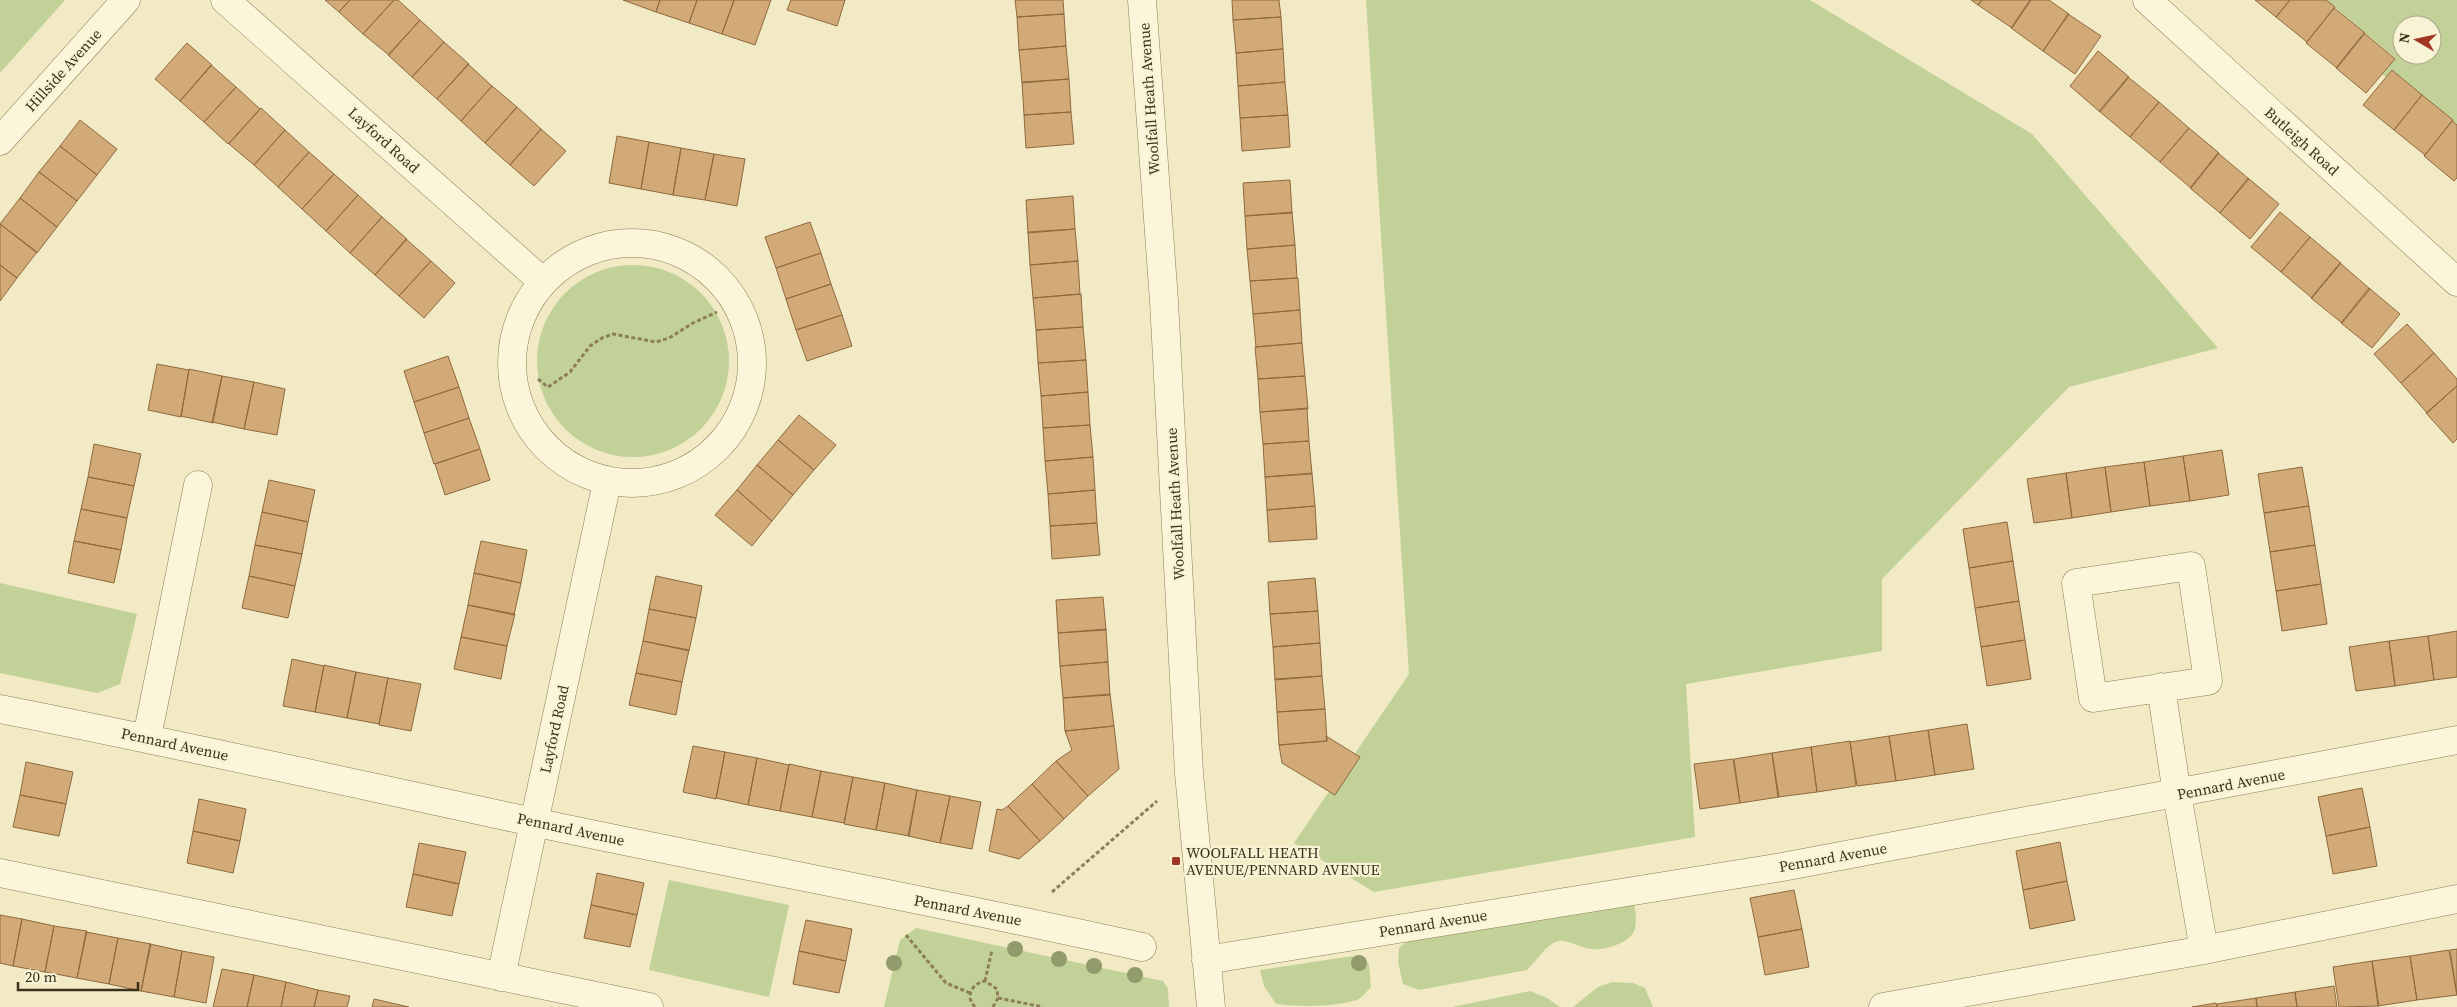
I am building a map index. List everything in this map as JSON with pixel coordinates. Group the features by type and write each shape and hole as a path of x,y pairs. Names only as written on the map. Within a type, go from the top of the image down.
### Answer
{"street":[{"name":"Hillside Avenue","path":"0,141 126,0"},
{"name":"Layford Road","path":"225,0 542,281"},
{"name":"Woolfall Heath Avenue","path":"1142,0 1164,302 1189,773 1211,1007"},
{"name":"Butleigh Road","path":"2147,0 2457,282"},
{"path":"648,242 685,254 717,276 740,308 752,344 751,383 739,420 715,451 683,473 646,484 607,482 573,469 544,447 523,417 512,382 512,346 522,311 542,281 572,257 609,244 648,242"},
{"name":"Layford Road","path":"501,977 607,482"},
{"path":"147,737 198,485"},
{"path":"2191,566 2208,680 2161,687 2093,698 2076,583 2191,566"},
{"path":"2161,687 2204,950"},
{"name":"Pennard Avenue","path":"0,709 147,737 534,822 1020,920 1142,947"},
{"name":"Pennard Avenue","path":"1206,960 1782,867 2457,740"},
{"path":"0,873 649,1007"},
{"path":"1883,1007 2204,950 2457,899"}],"path":[{"path":"538,379 548,387 570,372 590,346 613,334 656,342 669,338 693,323 716,312"},
{"path":"1020,920 1189,773"},
{"path":"906,935 946,983 970,993"},
{"path":"985,981 993,945"},
{"path":"975,1007 970,1002 970,993 975,985 985,981"},
{"path":"985,981 997,989 998,998 993,1007"},
{"path":"998,998 1043,1007"}],"green space":[{"path":"0,0 65,0 0,73"},
{"path":"1366,0 1810,0 2032,134 2218,348 2069,387 1882,579 1882,651 1686,684 1695,837 1374,892 1294,843 1409,674"},
{"path":"2326,0 2457,0 2457,125 2392,70 2386,77 2382,74 2392,62 2392,65 2442,65 2442,15 2392,15 2392,55"},
{"path":"624,265 642,265 670,272 686,281 701,293 713,308 722,324 729,352 729,370 722,398 713,414 701,429 686,441 670,450 642,457 624,457 605,453 588,446 572,435 559,422 548,406 541,389 537,370 537,352 541,333 548,316 559,300 572,287 588,276 605,269"},
{"path":"0,583 137,614 120,684 97,693 0,673"},
{"path":"669,880 789,905 769,997 649,970"},
{"path":"1633,898 1636,917 1635,929 1628,938 1616,945 1603,949 1591,949 1566,941 1558,941 1545,950 1527,970 1419,990 1403,984 1398,962 1399,948 1407,941"},
{"path":"916,928 1163,981 1168,989 1169,1007 884,1007 900,940"},
{"path":"1353,956 1369,964 1371,987 1357,1000 1338,1004 1296,1006 1276,1004 1264,986 1260,970"},
{"path":"1613,982 1633,983 1645,988 1653,1007 1573,1007 1598,987"},
{"path":"1530,991 1547,998 1560,1007 1452,1007"}],"building":[{"path":"325,0 350,0 339,12"},
{"path":"350,0 394,0 363,34 339,12"},
{"path":"394,0 398,0 420,20 389,55 363,34"},
{"path":"623,0 660,0 656,12"},
{"path":"660,0 697,0 689,23 656,12"},
{"path":"697,0 734,0 722,34 689,23"},
{"path":"734,0 771,0 755,45 722,34"},
{"path":"791,0 845,0 837,26 787,10"},
{"path":"1015,0 1063,0 1064,14 1017,17"},
{"path":"1232,0 1279,0 1281,17 1233,20"},
{"path":"1971,0 1982,0 1978,5"},
{"path":"1982,0 2031,0 2012,28 1978,5"},
{"path":"2030,0 2049,0 2069,14 2043,51 2011,28"},
{"path":"2255,0 2290,0 2276,17"},
{"path":"2290,0 2326,0 2335,7 2307,42 2276,17"},
{"path":"2334,8 2365,33 2337,68 2306,43"},
{"path":"1064,14 1066,46 1019,50 1017,17"},
{"path":"2068,14 2101,36 2075,74 2043,51"},
{"path":"1281,17 1283,49 1236,53 1233,20"},
{"path":"420,20 444,42 412,77 388,55"},
{"path":"2364,33 2392,56 2392,63 2366,93 2336,68"},
{"path":"444,42 469,64 437,99 412,77"},
{"path":"187,43 212,65 180,101 155,79"},
{"path":"1066,46 1069,79 1022,83 1019,50"},
{"path":"1283,49 1285,82 1238,86 1236,53"},
{"path":"2098,51 2129,77 2100,112 2070,86"},
{"path":"468,64 492,86 461,121 437,99"},
{"path":"211,65 236,87 204,122 180,101"},
{"path":"2392,70 2422,95 2394,130 2363,105"},
{"path":"2128,77 2159,102 2130,137 2099,111"},
{"path":"1069,79 1071,112 1024,115 1022,82"},
{"path":"1285,82 1288,115 1240,118 1238,86"},
{"path":"492,86 517,107 485,143 461,121"},
{"path":"236,87 260,109 228,144 204,122"},
{"path":"2422,95 2453,120 2425,155 2394,130"},
{"path":"2159,102 2189,128 2160,162 2130,137"},
{"path":"517,107 541,129 510,165 485,143"},
{"path":"261,108 285,130 254,165 229,144"},
{"path":"1071,112 1074,144 1026,148 1024,115"},
{"path":"1288,115 1290,147 1242,151 1240,118"},
{"path":"80,120 117,149 97,175 60,146"},
{"path":"2452,121 2457,125 2457,178 2454,181 2424,156"},
{"path":"2189,128 2219,153 2191,188 2160,162"},
{"path":"541,129 566,151 534,186 510,165"},
{"path":"285,130 309,152 278,187 254,165"},
{"path":"617,136 649,142 641,189 609,183"},
{"path":"649,142 681,148 673,195 641,189"},
{"path":"60,146 97,175 77,201 39,172"},
{"path":"681,148 714,154 705,200 673,195"},
{"path":"309,152 334,174 302,209 278,187"},
{"path":"2218,153 2249,179 2220,213 2190,188"},
{"path":"714,154 745,159 737,206 705,200"},
{"path":"39,172 77,201 57,227 20,198"},
{"path":"334,174 358,195 326,231 302,209"},
{"path":"2248,178 2279,204 2250,239 2220,213"},
{"path":"1290,180 1292,213 1245,216 1243,183"},
{"path":"358,195 382,217 350,253 326,231"},
{"path":"1073,196 1075,229 1028,233 1026,200"},
{"path":"20,198 57,227 37,253 0,224"},
{"path":"1292,212 1295,245 1247,249 1245,216"},
{"path":"2280,212 2310,237 2281,272 2251,247"},
{"path":"382,217 407,239 375,275 350,253"},
{"path":"810,222 821,253 776,268 765,237"},
{"path":"0,224 37,252 17,278 0,265"},
{"path":"1075,229 1078,261 1030,265 1028,232"},
{"path":"2310,237 2341,263 2312,298 2281,272"},
{"path":"406,239 431,261 399,296 375,275"},
{"path":"1295,245 1297,278 1250,281 1247,249"},
{"path":"821,253 831,284 786,299 776,268"},
{"path":"431,261 455,283 424,318 399,296"},
{"path":"1078,261 1080,294 1033,298 1030,265"},
{"path":"2340,263 2370,289 2342,323 2311,298"},
{"path":"0,265 17,278 0,301"},
{"path":"1298,278 1300,310 1253,314 1250,281"},
{"path":"831,284 842,315 796,330 786,299"},
{"path":"2369,288 2400,314 2372,348 2341,323"},
{"path":"1081,294 1083,327 1036,330 1033,298"},
{"path":"1300,310 1302,343 1256,347 1253,314"},
{"path":"842,315 852,346 807,361 796,330"},
{"path":"2407,324 2434,353 2401,383 2374,354"},
{"path":"1083,327 1086,360 1038,363 1036,330"},
{"path":"1302,343 1305,376 1258,379 1255,347"},
{"path":"2434,353 2457,379 2457,386 2427,413 2401,383"},
{"path":"448,356 459,387 414,402 404,371"},
{"path":"1086,360 1088,392 1041,396 1038,363"},
{"path":"157,364 189,370 181,417 148,410"},
{"path":"189,369 222,376 213,423 181,416"},
{"path":"222,376 254,382 244,429 212,422"},
{"path":"1305,376 1308,409 1260,412 1258,379"},
{"path":"254,382 285,389 277,435 244,429"},
{"path":"2457,386 2457,439 2453,443 2426,413"},
{"path":"459,387 469,418 424,433 414,402"},
{"path":"1088,392 1090,425 1043,428 1041,396"},
{"path":"1307,408 1309,441 1263,444 1260,412"},
{"path":"799,415 836,445 814,470 778,440"},
{"path":"469,418 480,449 434,464 424,433"},
{"path":"1090,425 1093,457 1045,461 1043,428"},
{"path":"778,440 814,470 793,495 757,465"},
{"path":"1309,441 1312,474 1265,477 1263,444"},
{"path":"94,444 141,454 134,486 88,477"},
{"path":"480,449 490,480 445,495 435,464"},
{"path":"2222,450 2229,495 2190,501 2183,456"},
{"path":"2183,456 2190,501 2150,506 2144,462"},
{"path":"1093,457 1095,490 1048,494 1045,461"},
{"path":"2144,462 2150,506 2111,512 2105,467"},
{"path":"757,465 793,495 772,521 737,490"},
{"path":"2105,467 2111,512 2072,518 2066,473"},
{"path":"2302,467 2309,506 2264,513 2258,474"},
{"path":"1312,473 1315,506 1267,510 1265,477"},
{"path":"2066,473 2072,518 2034,523 2027,479"},
{"path":"88,477 134,486 127,518 81,509"},
{"path":"269,480 315,490 308,522 262,512"},
{"path":"737,490 772,521 752,546 715,515"},
{"path":"1095,490 1097,523 1050,526 1048,494"},
{"path":"1315,506 1317,539 1269,542 1267,510"},
{"path":"2309,506 2315,545 2270,552 2264,513"},
{"path":"81,509 127,518 121,550 74,541"},
{"path":"262,512 308,522 302,554 255,545"},
{"path":"2007,522 2013,561 1969,568 1963,529"},
{"path":"1097,523 1100,555 1052,559 1050,526"},
{"path":"74,541 121,550 114,583 68,573"},
{"path":"481,541 527,550 521,583 474,573"},
{"path":"255,545 302,554 295,586 249,576"},
{"path":"2315,545 2321,584 2276,591 2270,552"},
{"path":"2013,561 2019,601 1975,608 1969,568"},
{"path":"474,573 521,583 514,615 468,605"},
{"path":"249,576 295,586 288,618 242,608"},
{"path":"656,576 702,586 696,618 649,609"},
{"path":"1315,578 1318,611 1270,614 1268,582"},
{"path":"2321,584 2327,624 2282,631 2276,591"},
{"path":"1103,597 1106,630 1058,633 1056,600"},
{"path":"2019,601 2025,640 1981,647 1975,608"},
{"path":"468,605 515,614 507,646 461,637"},
{"path":"649,609 696,618 689,651 643,641"},
{"path":"1318,611 1320,643 1273,647 1270,614"},
{"path":"1106,629 1108,662 1060,666 1058,633"},
{"path":"2457,631 2457,677 2434,680 2428,636"},
{"path":"2428,636 2434,680 2395,686 2389,641"},
{"path":"461,637 507,646 501,679 454,669"},
{"path":"2025,640 2031,679 1987,686 1981,647"},
{"path":"643,641 689,650 682,682 636,673"},
{"path":"2389,641 2395,686 2356,691 2349,647"},
{"path":"1320,643 1322,676 1275,680 1273,647"},
{"path":"292,659 324,666 315,712 283,706"},
{"path":"1108,662 1110,695 1063,698 1060,666"},
{"path":"324,665 356,672 347,718 315,712"},
{"path":"356,672 388,678 379,724 347,718"},
{"path":"636,673 682,682 676,715 629,705"},
{"path":"1322,676 1325,709 1277,712 1275,679"},
{"path":"388,678 421,684 411,731 379,725"},
{"path":"1110,694 1114,726 1065,731 1063,698"},
{"path":"1325,709 1327,741 1279,745 1277,712"},
{"path":"1967,724 1974,769 1935,775 1928,730"},
{"path":"1114,726 1119,769 1088,796 1056,761 1072,750 1065,731"},
{"path":"1928,730 1935,775 1896,781 1889,736"},
{"path":"1326,736 1360,757 1335,795 1282,763 1279,745 1327,741"},
{"path":"1889,736 1896,781 1857,786 1850,742"},
{"path":"1850,741 1856,786 1817,792 1811,747"},
{"path":"693,746 725,752 716,799 683,792"},
{"path":"1811,747 1817,792 1778,797 1772,753"},
{"path":"725,752 757,758 748,805 716,798"},
{"path":"1772,753 1779,797 1740,803 1734,759"},
{"path":"757,758 789,765 780,811 748,805"},
{"path":"1733,759 1740,803 1700,809 1694,764"},
{"path":"1056,761 1088,796 1064,819 1032,784"},
{"path":"26,762 73,772 66,804 20,795"},
{"path":"789,764 821,771 812,817 780,811"},
{"path":"821,771 853,777 844,823 812,817"},
{"path":"853,777 885,783 876,830 844,824"},
{"path":"885,783 917,790 909,836 876,830"},
{"path":"1032,784 1064,819 1040,841 1008,806"},
{"path":"2362,788 2370,827 2326,836 2318,797"},
{"path":"917,790 950,796 940,843 908,836"},
{"path":"20,795 66,804 59,836 13,827"},
{"path":"950,796 981,802 972,849 940,843"},
{"path":"199,799 246,809 240,841 193,831"},
{"path":"1008,806 1040,841 1019,859 989,851 997,809 1002,810"},
{"path":"2370,827 2377,866 2333,874 2326,836"},
{"path":"193,831 240,841 233,873 187,863"},
{"path":"2060,842 2067,881 2023,890 2016,851"},
{"path":"419,843 466,852 459,884 413,874"},
{"path":"597,873 644,883 637,915 591,905"},
{"path":"413,874 459,884 452,916 406,907"},
{"path":"2067,881 2075,920 2030,929 2023,890"},
{"path":"1794,890 1802,929 1758,937 1750,898"},
{"path":"591,905 637,915 630,947 584,938"},
{"path":"0,915 22,919 13,966 0,963"},
{"path":"22,919 54,926 45,972 13,966"},
{"path":"806,920 852,929 846,961 799,951"},
{"path":"54,926 87,931 77,978 45,972"},
{"path":"1802,929 1809,967 1765,975 1758,937"},
{"path":"86,932 118,938 109,984 77,978"},
{"path":"118,938 151,944 141,991 109,984"},
{"path":"150,944 182,951 174,997 141,991"},
{"path":"2457,949 2457,995 2450,950"},
{"path":"2449,950 2457,995 2417,1000 2410,956"},
{"path":"182,951 214,957 206,1003 174,997"},
{"path":"799,951 846,961 839,993 793,984"},
{"path":"2410,956 2417,1000 2378,1006 2372,961"},
{"path":"2372,961 2379,1006 2339,1007 2333,967"},
{"path":"222,969 254,975 247,1007 213,1007"},
{"path":"254,975 286,982 281,1007 247,1007"},
{"path":"286,982 318,990 314,1007 281,1007"},
{"path":"2334,986 2337,1007 2297,1007 2295,992"},
{"path":"318,990 350,996 347,1007 314,1007"},
{"path":"2295,992 2297,1007 2257,1007 2256,998"},
{"path":"2256,998 2257,1007 2217,1007 2217,1004"},
{"path":"374,999 409,1007 372,1007"},
{"path":"2216,1003 2217,1007 2192,1007"}],"place":[{"name":"WOOLFALL HEATH AVENUE/PENNARD AVENUE","path":"1176,861"}]}
